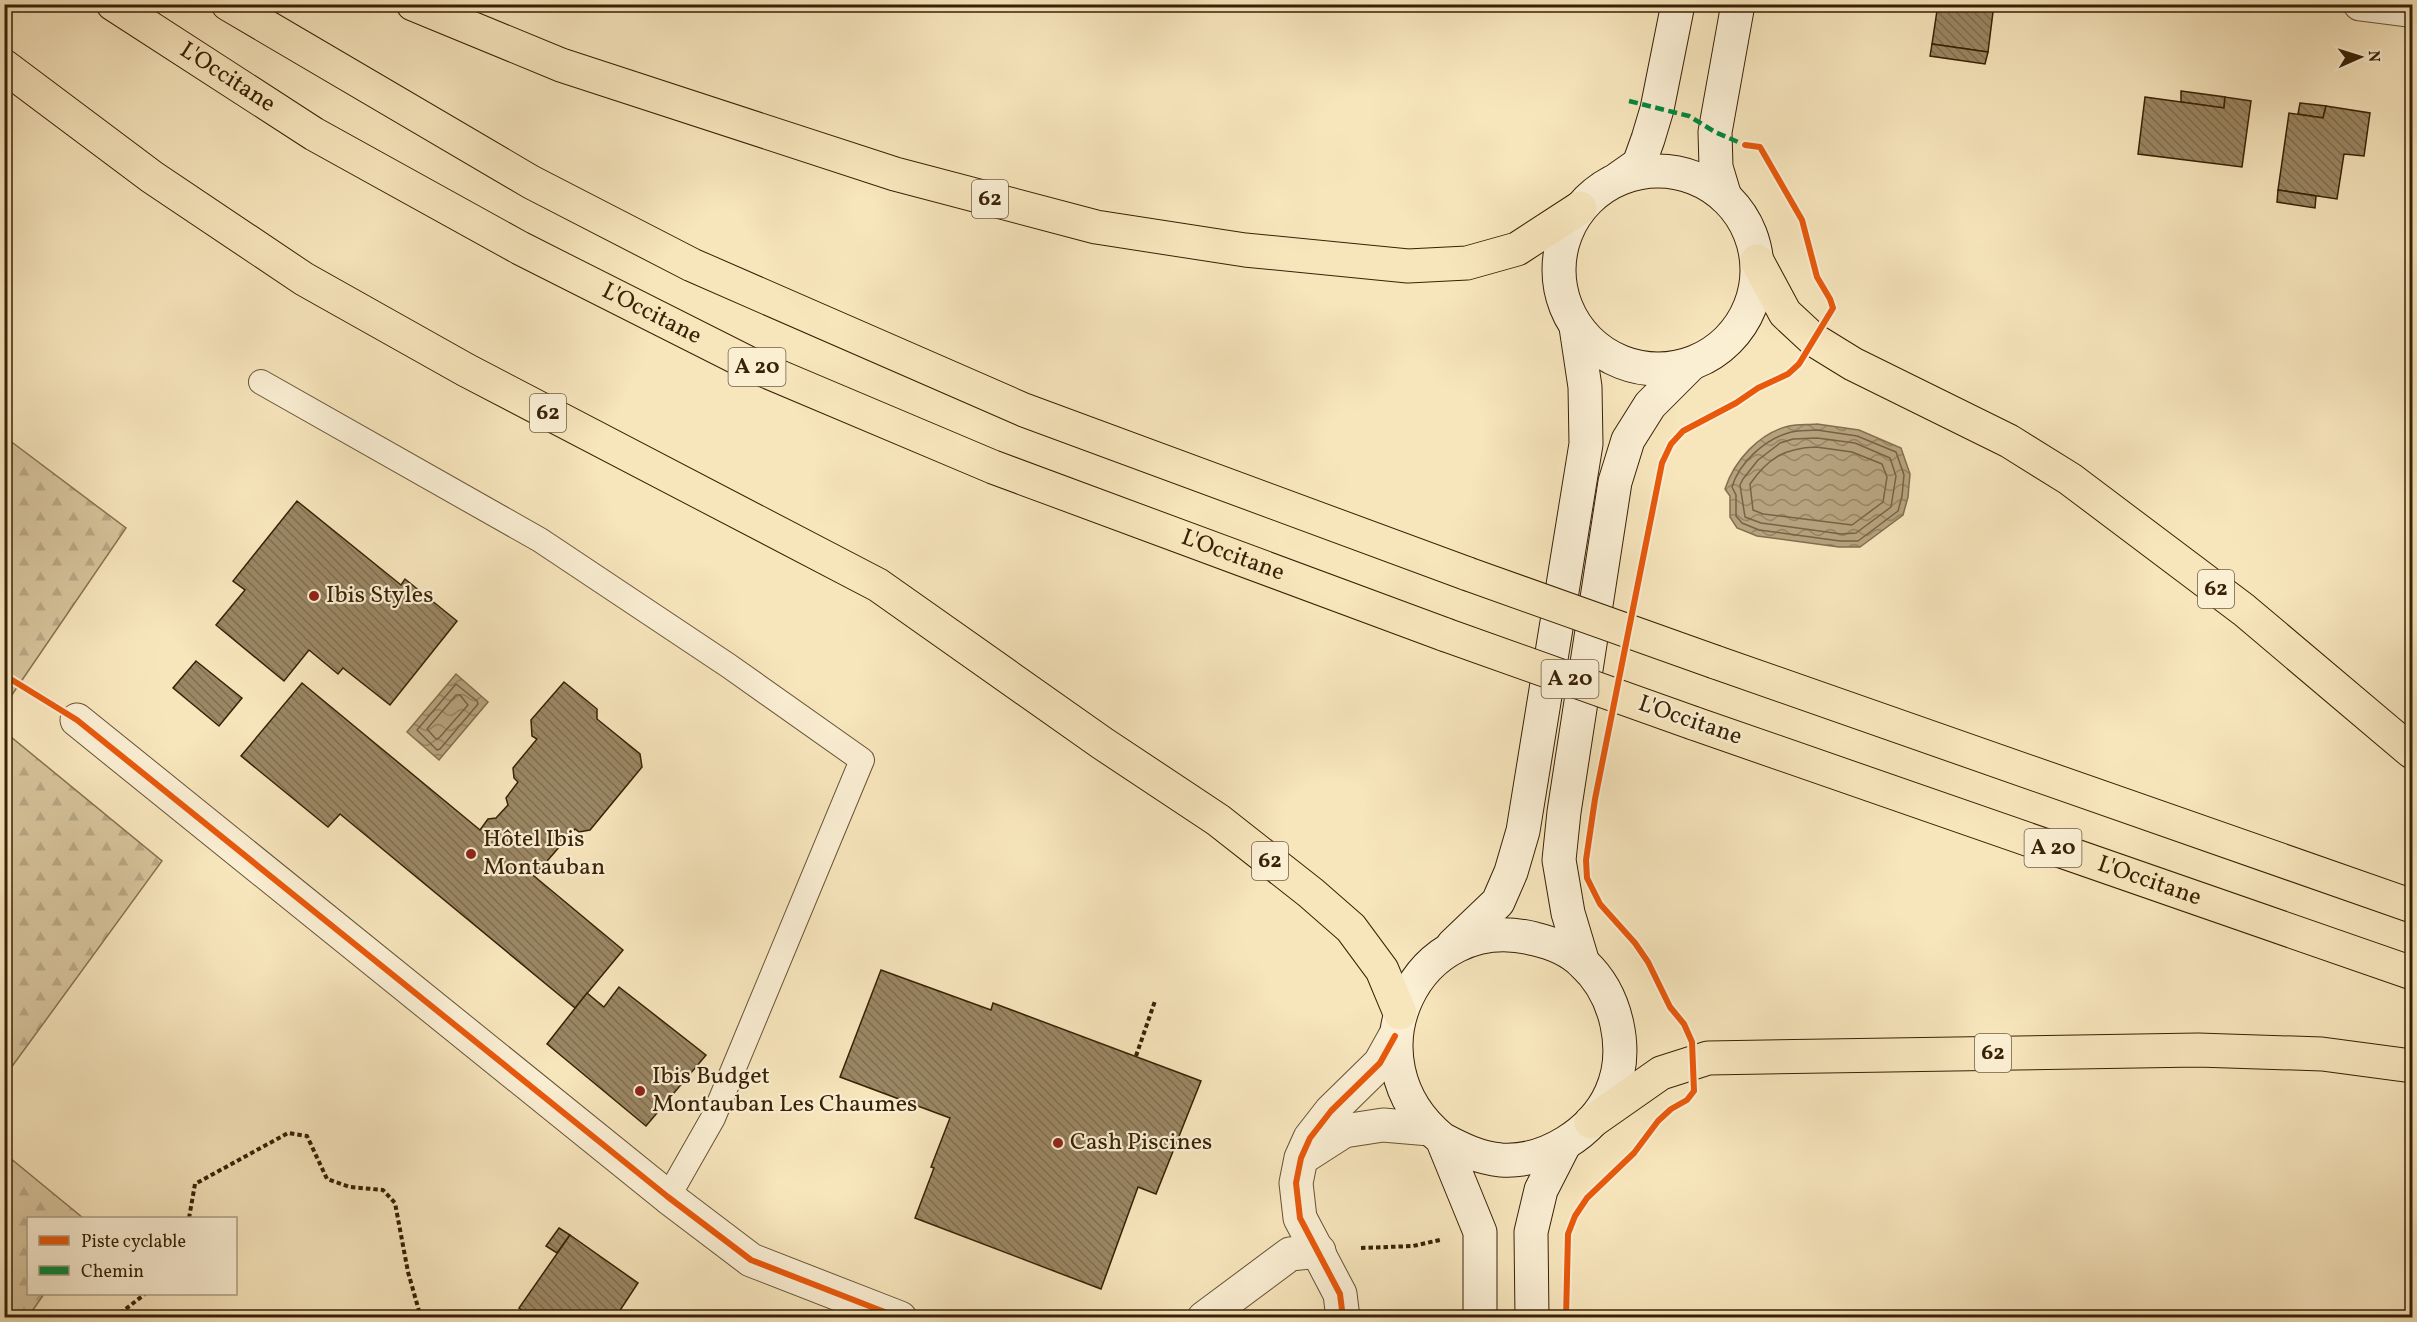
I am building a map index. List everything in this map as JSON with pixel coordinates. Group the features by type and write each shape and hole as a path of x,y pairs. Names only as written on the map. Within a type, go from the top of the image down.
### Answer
{"highway":[{"name":"L'Occitane","path":"113,4 314,134 520,248 754,366 993,467 1446,635 2412,973"},
{"path":"228,4 531,182 692,265 1024,410 1468,574 2412,906"},
{"name":"62","path":"413,4 582,72 895,174 1096,227 1245,250 1420,265 1467,263 1517,249 1580,208"},
{"name":"62","path":"4,66 152,177 304,279 466,370 879,585 1102,743 1218,820 1311,893 1351,928 1382,970 1397,1025"},
{"name":"62","path":"1757,261 1785,313 1814,340 1853,364 2009,441 2070,478 2244,610 2412,752"},
{"name":"62","path":"1591,1122 1661,1073 1708,1058 2198,1050 2322,1054 2412,1066"}],"main road":[{"path":"1343,1317 1340,1294 1300,1218 1296,1183 1301,1158 1310,1138 1331,1111 1380,1063 1417,979 1498,902 1511,872 1523,831 1586,444 1585,387 1576,327 1562,298 1558,266 1564,236 1580,208 1598,191 1638,164 1657,109 1678,4"},
{"path":"1725,197 1716,167 1714,132 1738,4"},
{"path":"2360,4 2408,10 2408,4"},
{"path":"1583,963 1568,913 1559,860 1563,812 1615,482 1628,440 1650,405 1690,365 1719,349 1741,325 1754,294 1757,261 1752,237 1741,215 1725,197 1702,181 1675,172 1646,171 1619,178"},
{"path":"1576,327 1598,350 1626,365 1658,370 1690,365"},
{"path":"77,720 668,1197 751,1260 900,1317"},
{"path":"1301,1158 1344,1131 1383,1125 1436,1134 1470,1154 1502,1160 1534,1157 1564,1145 1591,1122 1611,1093 1619,1058 1618,1035 1617,1023 1605,990 1583,963 1551,943 1516,934 1479,937 1445,952"},
{"path":"1397,1025 1397,1070 1409,1102 1436,1134 1480,1232 1480,1317"},
{"path":"1532,1317 1531,1232 1540,1190 1564,1145"},
{"path":"1204,1317 1290,1254 1319,1251"}],"lane":[{"path":"261,381 540,540 720,659 861,760 712,1118 668,1197"}],"path":[{"path":"1136,1056 1155,1001"},
{"path":"189,1217 195,1184 288,1133 307,1136 327,1179 350,1187 383,1190 395,1203 408,1272 421,1317"},
{"path":"1319,1251 1413,1246 1447,1238"},
{"path":"114,1317 142,1295"}],"green space":[{"path":"5,437 126,528 5,705"},
{"path":"5,732 162,861 5,1076"},
{"path":"4,1153 82,1217 27,1217 27,1295 43,1295 28,1317 5,1317"}],"water":[{"path":"1817,424 1859,430 1901,448 1910,474 1908,497 1903,515 1860,547 1839,547 1757,536 1737,528 1730,517 1730,496 1725,489 1741,459 1758,442 1778,430 1792,425"},
{"path":"456,674 488,702 439,760 407,732"}],"building":[{"path":"1938,4 1994,4 1988,52 1932,44"},
{"path":"1932,44 1988,52 1985,64 1930,56"},
{"path":"2181,91 2225,97 2224,108 2181,102"},
{"path":"2145,97 2224,108 2225,97 2251,101 2242,167 2138,154"},
{"path":"2300,103 2326,106 2323,118 2298,114"},
{"path":"2326,106 2370,113 2364,156 2344,154 2337,199 2278,190 2289,113 2323,118"},
{"path":"2278,190 2316,196 2315,208 2277,202"},
{"path":"297,501 401,585 405,579 457,621 390,705 343,668 338,674 309,650 284,681 216,625 245,590 233,581"},
{"path":"196,661 242,698 219,726 173,688"},
{"name":"Hôtel Ibis Montauban","path":"564,682 597,709 597,719 640,754 642,767 590,830 579,832 575,829 534,876 623,950 575,1008 340,814 328,827 241,756 302,683 480,830 488,819 496,818 508,805 506,798 518,782 514,778 513,768 537,739 532,736 531,720"},
{"name":"Cash Piscines","path":"881,970 991,1010 993,1003 1201,1081 1156,1194 1138,1187 1101,1289 915,1218 950,1118 840,1077"},
{"name":"Ibis Budget Montauban Les Chaumes","path":"619,987 706,1055 646,1126 547,1044 587,993 604,1007"},
{"path":"559,1228 570,1235 557,1253 546,1246"},
{"path":"570,1235 638,1283 615,1318 532,1318 519,1308"}],"marked path":[{"path":"1629,101 1689,116 1715,132 1745,145"}],"cycle path":[{"path":"1566,1318 1568,1234 1575,1216 1587,1198 1634,1153 1658,1121 1671,1109 1687,1100 1694,1091 1692,1042 1684,1024 1670,1007 1648,962 1635,943 1600,904 1587,878 1586,860 1595,799 1662,463 1671,444 1683,431 1736,403 1758,388 1788,374 1799,364 1833,308 1817,277 1802,220 1760,147 1745,145"},
{"path":"4,675 77,720 668,1197 751,1260 900,1318"},
{"path":"1343,1318 1340,1294 1300,1218 1296,1183 1301,1158 1310,1138 1331,1111 1380,1063 1395,1036"}],"place":[{"name":"Ibis Styles","path":"314,596"},
{"name":"Hôtel Ibis Montauban","path":"471,854"},
{"name":"Ibis Budget Montauban Les Chaumes","path":"640,1091"},
{"name":"Cash Piscines","path":"1058,1143"}]}
